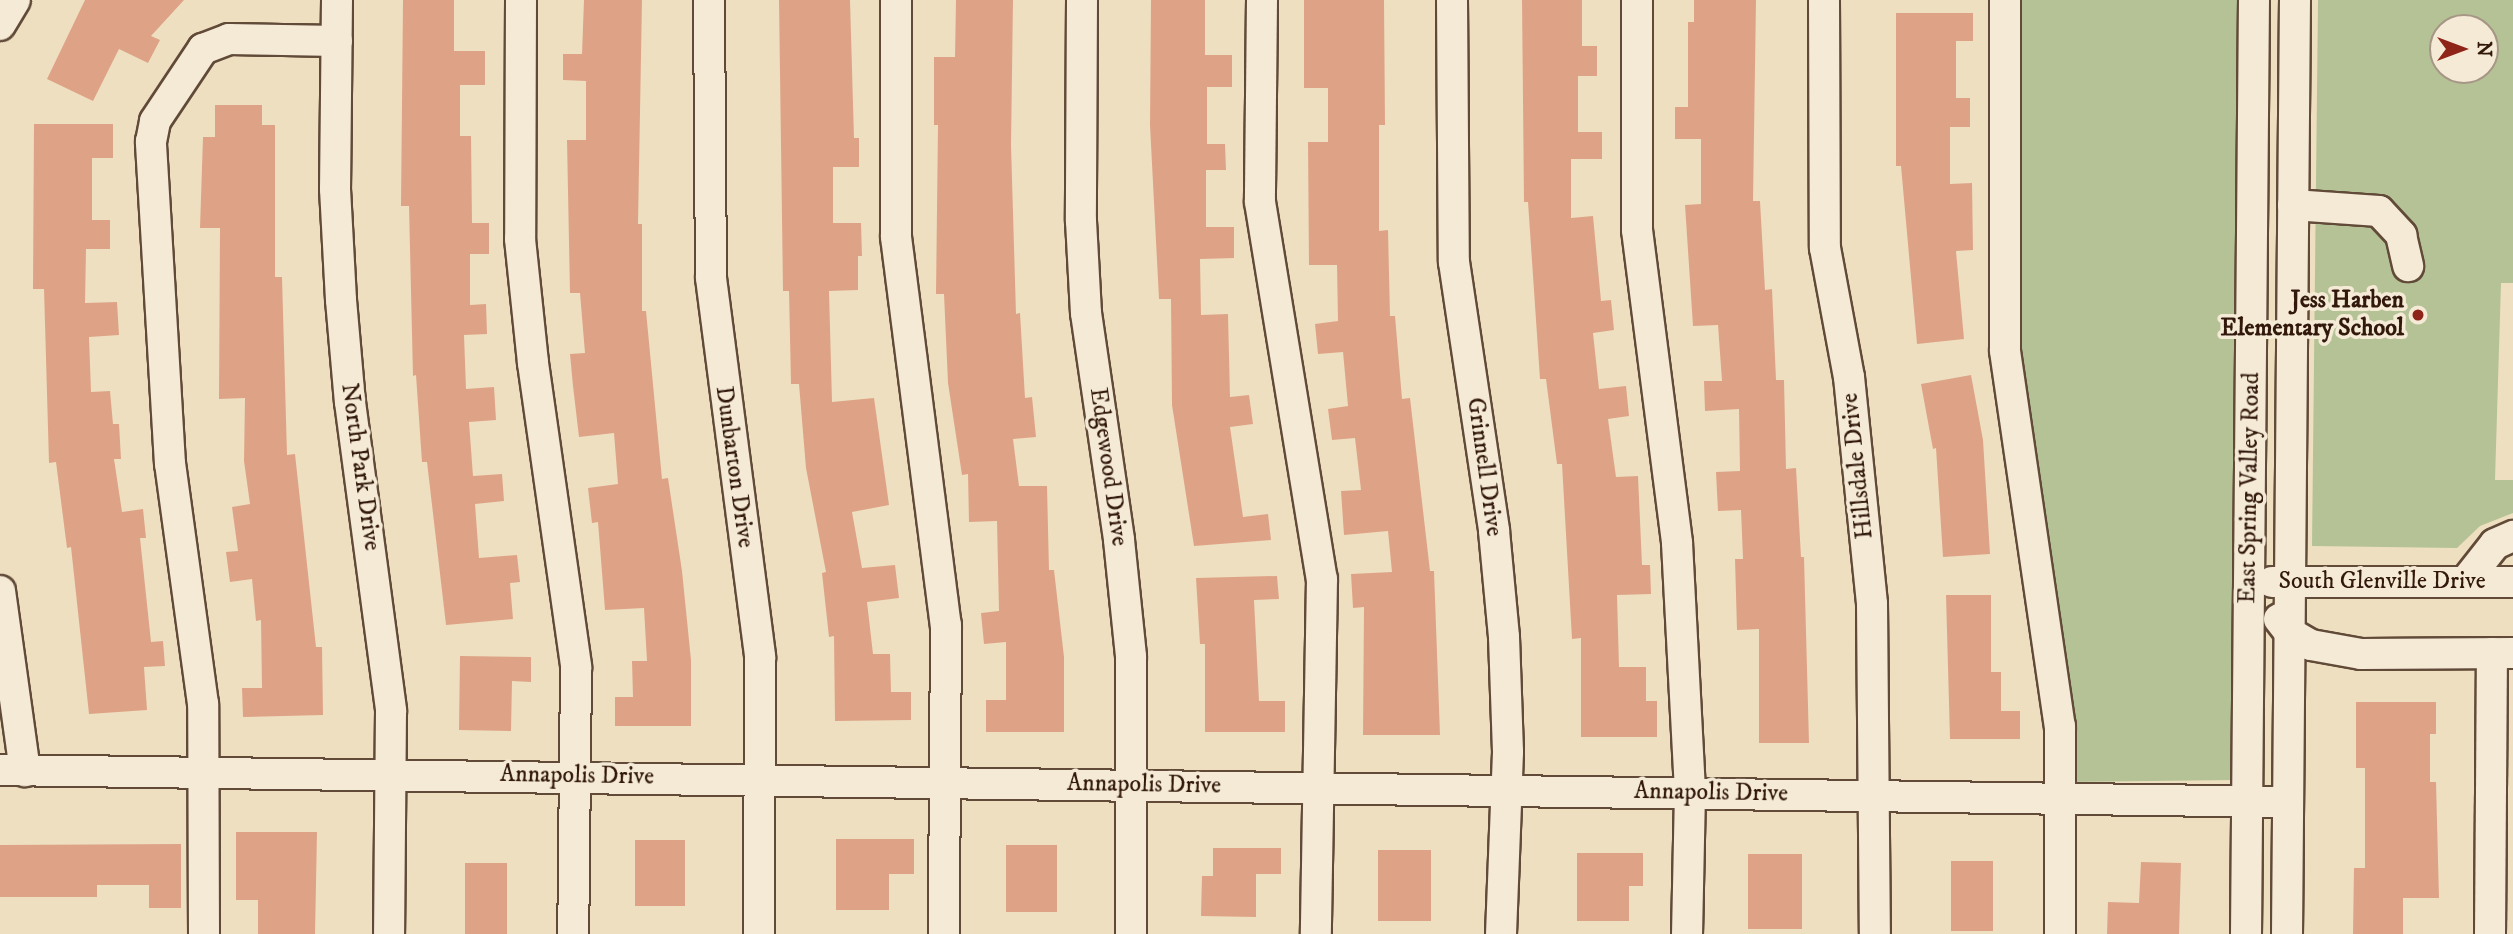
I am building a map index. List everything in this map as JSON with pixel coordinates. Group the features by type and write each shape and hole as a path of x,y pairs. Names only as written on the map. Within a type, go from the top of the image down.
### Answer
{"street":[{"path":"0,25 15,0"},
{"name":"North Park Drive","path":"337,0 335,189 341,300 350,401 387,658 392,774 389,934"},
{"path":"522,0 520,239 533,363 576,667 573,934"},
{"name":"Dunbarton Drive","path":"709,0 711,278 760,657 759,934"},
{"path":"896,0 896,237 947,625 944,934"},
{"name":"Edgewood Drive","path":"1082,0 1081,221 1086,313 1121,553 1131,657 1131,934"},
{"path":"1262,0 1260,202 1322,579 1316,934"},
{"name":"Grinnell Drive","path":"1452,0 1454,261 1494,531 1504,637 1506,789 1501,934"},
{"path":"1637,0 1637,230 1677,543 1690,792 1687,934"},
{"name":"Hillsdale Drive","path":"1824,0 1825,248 1849,377 1872,604 1876,796 1875,934"},
{"path":"2005,0 2005,351 2060,726 2060,934"},
{"name":"East Spring Valley Road","path":"2246,934 2254,0"},
{"name":"East Spring Valley Road","path":"2287,934 2295,0"},
{"path":"204,934 203,704 169,450 151,142 155,121 203,49 229,39 337,41"},
{"path":"2294,205 2379,211 2401,235 2408,266"},
{"path":"2465,582 2496,544 2513,537"},
{"name":"South Glenville Drive","path":"2249,582 2513,582"},
{"name":"South Glenville Drive","path":"2249,582 2290,633 2311,645 2361,654 2503,653"},
{"path":"0,591 13,770"},
{"path":"2490,934 2503,653"},
{"name":"Annapolis Drive","path":"13,770 2287,802"}],"green space":[{"path":"2014,0 2241,0 2235,780 2067,782 2013,348"},
{"name":"Jess Harben Elementary School","path":"2318,0 2513,0 2513,283 2501,283 2495,480 2513,480 2513,513 2480,526 2457,548 2312,546"}],"building":[{"path":"85,0 184,0 151,36 160,40 148,63 119,49 93,101 47,79"},
{"path":"403,0 454,0 454,51 485,51 485,85 460,85 460,136 471,136 472,223 489,223 489,254 470,254 470,305 486,304 487,334 464,335 466,389 494,387 496,420 469,422 473,476 502,474 504,501 475,504 479,558 517,555 520,582 510,583 513,619 446,625 427,462 422,462 416,375 413,376 409,206 401,206"},
{"path":"584,0 642,0 638,224 642,224 642,311 646,311 662,479 668,478 682,571 691,660 691,726 615,726 615,697 633,697 632,661 647,661 644,608 605,610 598,522 592,523 588,488 618,484 614,433 579,437 573,386 570,354 585,353 580,293 570,293 567,140 586,140 586,81 563,80 563,54 582,54"},
{"path":"779,0 850,0 854,138 859,138 859,167 833,167 833,223 861,223 862,256 858,256 858,290 829,291 832,402 874,398 889,505 852,512 862,568 895,565 899,598 867,602 873,654 890,654 891,692 911,692 911,720 835,721 834,636 829,637 822,573 826,572 806,468 799,384 791,384 789,291 783,291"},
{"path":"956,0 1013,0 1011,145 1016,314 1020,313 1025,398 1032,397 1036,437 1013,439 1019,486 1047,486 1049,570 1054,570 1064,657 1064,732 986,732 986,700 1006,700 1006,642 984,644 981,613 999,611 997,521 969,522 968,474 962,475 948,383 944,294 936,294 938,125 934,125 934,57 955,57"},
{"path":"1151,0 1205,0 1205,55 1232,55 1232,87 1207,87 1207,144 1225,144 1226,170 1206,170 1206,227 1234,227 1234,258 1200,259 1201,315 1228,314 1230,397 1249,395 1253,424 1230,427 1243,517 1268,514 1271,540 1194,546 1172,405 1171,299 1159,299 1150,125"},
{"path":"1304,0 1384,0 1385,125 1379,125 1379,231 1388,230 1390,316 1395,316 1402,399 1410,398 1430,571 1434,571 1440,735 1363,735 1364,607 1353,608 1351,574 1392,572 1388,531 1344,535 1341,491 1361,490 1355,438 1332,440 1328,409 1348,406 1343,352 1318,354 1315,324 1338,321 1337,265 1309,265 1308,142 1328,142 1328,88 1304,88"},
{"path":"1522,0 1582,0 1582,46 1597,46 1597,76 1578,76 1578,132 1602,132 1602,159 1571,159 1571,218 1593,216 1601,301 1611,300 1614,330 1593,333 1599,389 1626,386 1629,416 1608,419 1616,477 1638,476 1642,565 1650,565 1651,594 1617,595 1619,667 1646,667 1646,701 1657,701 1657,737 1581,737 1581,638 1572,639 1562,464 1557,464 1546,379 1540,379 1528,202 1524,202"},
{"path":"1694,0 1756,0 1753,201 1760,201 1765,290 1772,289 1776,380 1784,380 1786,469 1796,468 1801,557 1804,557 1809,743 1759,743 1759,629 1737,630 1735,559 1743,559 1741,510 1718,511 1716,472 1740,471 1739,409 1705,411 1704,381 1722,381 1718,325 1693,326 1685,205 1701,204 1701,139 1675,139 1675,107 1688,107 1688,22 1694,22"},
{"path":"1896,13 1973,13 1973,41 1956,41 1956,98 1970,98 1970,127 1950,127 1950,184 1972,183 1973,250 1956,251 1964,339 1917,344 1901,166 1896,166"},
{"path":"215,105 262,105 262,125 275,125 275,277 282,277 287,455 295,454 316,647 322,647 323,715 243,717 242,688 262,688 261,620 256,621 252,579 230,582 226,552 238,551 232,507 250,504 244,461 245,398 219,399 220,228 200,228 203,137 215,137"},
{"path":"34,124 113,124 113,158 92,158 92,220 110,220 110,249 86,249 85,303 117,302 119,335 89,337 91,392 110,391 113,424 119,424 121,459 114,459 122,512 143,509 146,538 140,538 151,642 163,641 165,666 144,667 147,710 89,714 71,547 67,548 56,462 49,463 44,289 33,289"},
{"path":"1971,375 1983,440 1990,554 1943,557 1936,448 1933,449 1921,384"},
{"path":"1277,576 1279,599 1254,600 1259,701 1285,701 1285,732 1205,732 1205,644 1200,644 1196,578"},
{"path":"1946,595 1991,595 1991,672 2001,672 2001,711 2020,711 2020,739 1950,739"},
{"path":"460,656 531,657 531,682 512,681 511,731 459,730"},
{"path":"2356,702 2436,702 2436,734 2430,734 2430,782 2436,782 2439,898 2403,898 2403,934 2353,934 2354,868 2365,868 2365,768 2356,768"},
{"path":"236,832 317,832 315,934 258,934 258,900 236,900"},
{"path":"836,839 914,839 914,874 889,874 889,910 836,910"},
{"path":"635,840 685,840 685,906 635,906"},
{"path":"181,844 181,908 149,908 149,885 97,885 97,897 0,897 0,845"},
{"path":"1006,845 1057,845 1057,912 1006,912"},
{"path":"1213,848 1281,848 1281,874 1256,874 1256,917 1201,916 1202,876 1213,876"},
{"path":"1378,850 1431,850 1431,921 1378,921"},
{"path":"1577,853 1643,853 1643,886 1629,886 1629,921 1577,921"},
{"path":"1748,854 1802,854 1802,929 1748,929"},
{"path":"1951,861 1993,861 1993,931 1951,931"},
{"path":"2141,862 2181,863 2179,934 2107,934 2108,902 2139,903"},
{"path":"465,863 507,863 507,934 465,934"}],"place":[{"name":"Jess Harben Elementary School","path":"2418,315"}]}
